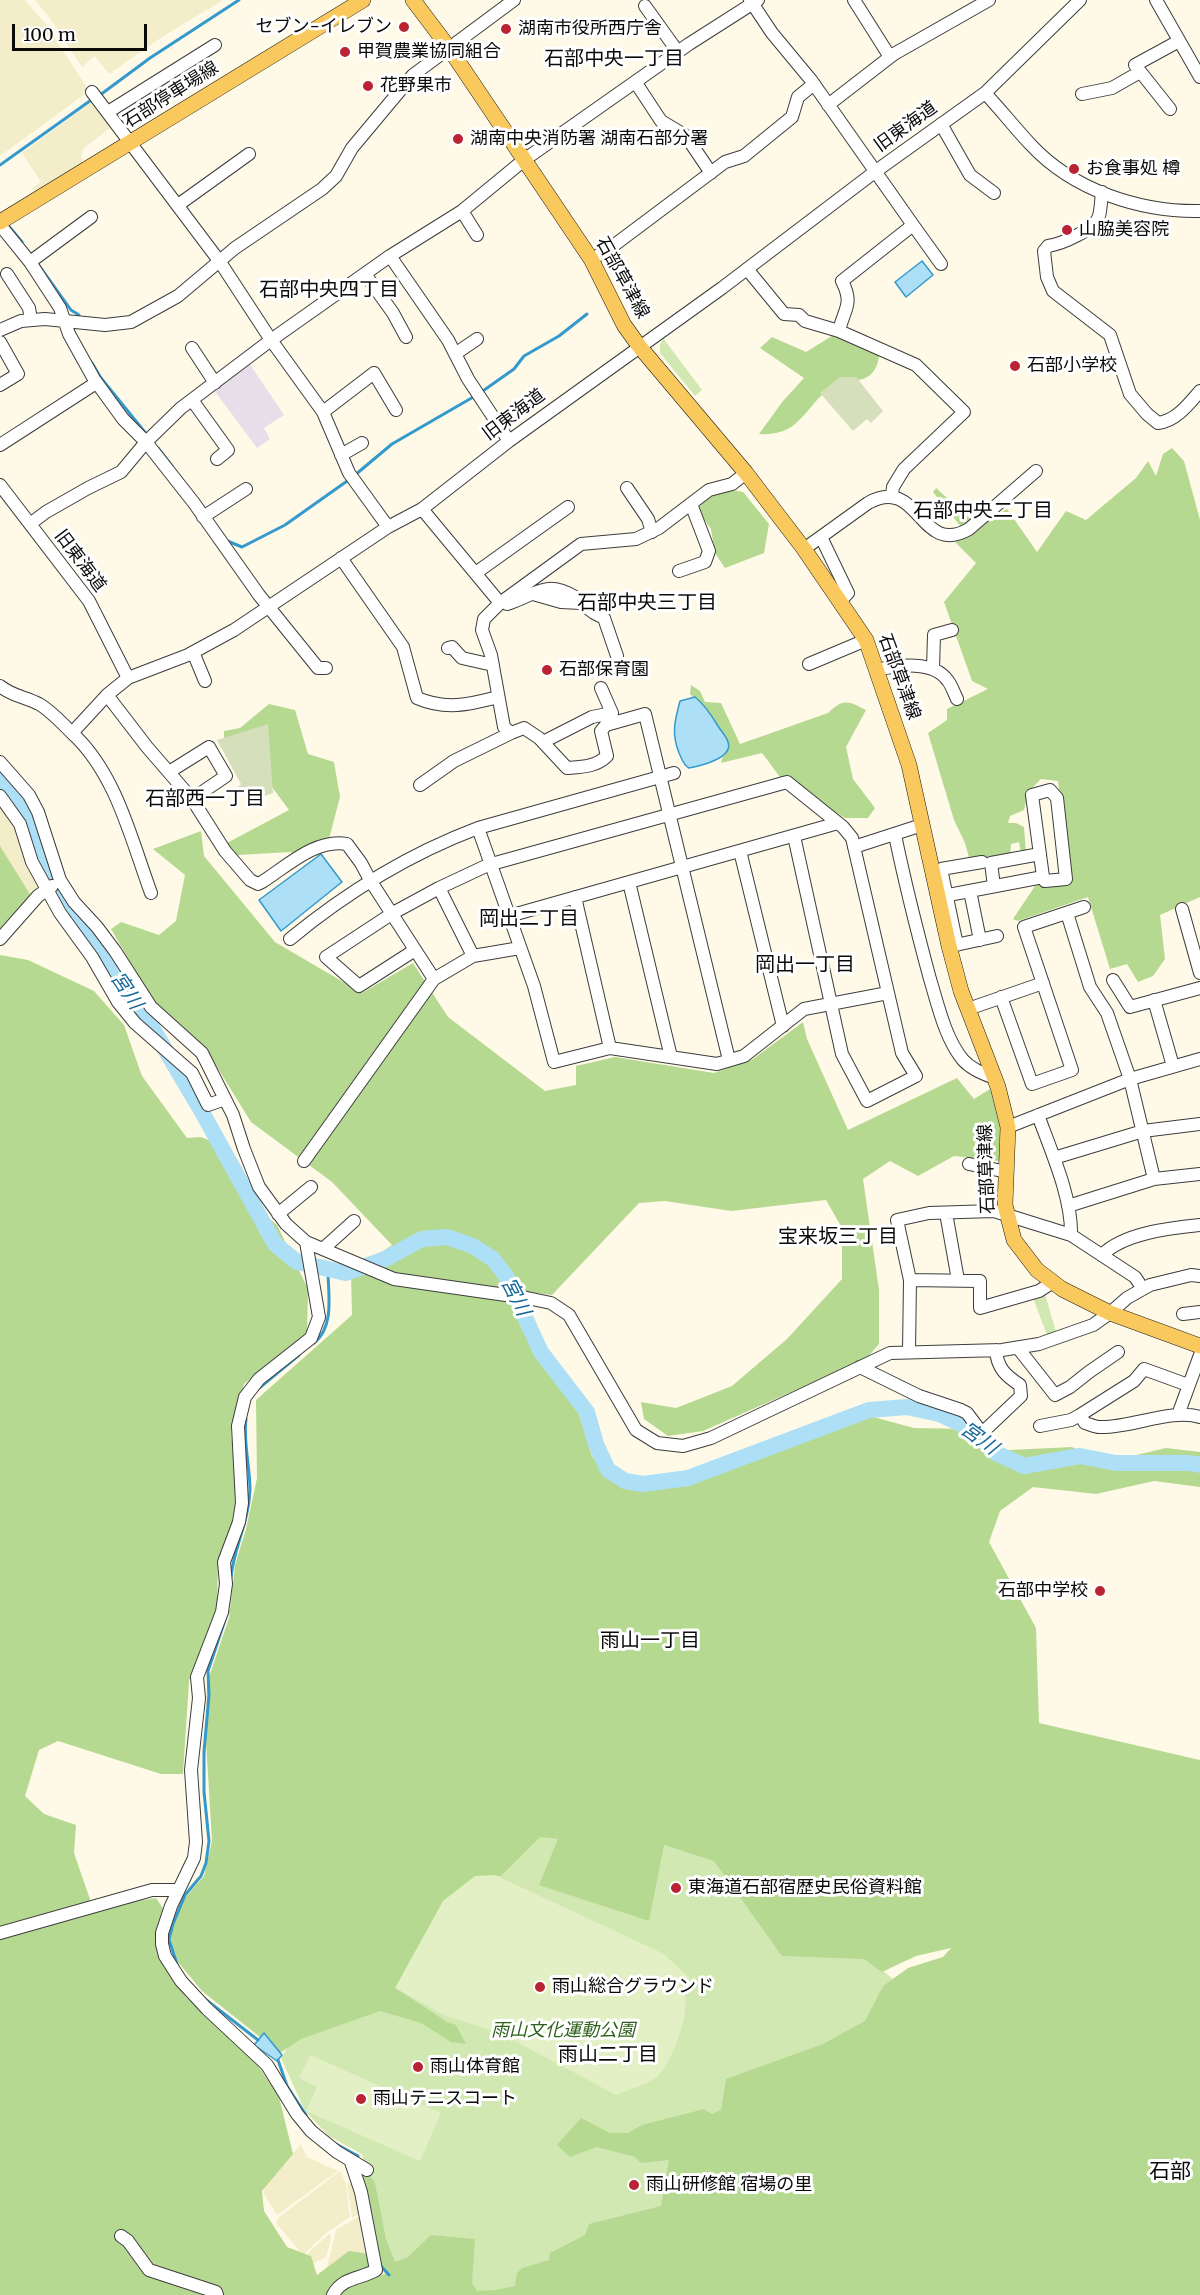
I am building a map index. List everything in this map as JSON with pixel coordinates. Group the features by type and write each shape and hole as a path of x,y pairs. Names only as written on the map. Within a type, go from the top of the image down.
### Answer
{"main road":[{"name":"石部停車場線","path":"0,223 363,0"},
{"name":"石部草津線","path":"413,0 449,48 591,259 624,325 746,473 804,549 866,640 909,765 968,1009 994,1078 1008,1127 1007,1215 1014,1240 1037,1270 1062,1289 1110,1313 1200,1346"}],"street":[{"path":"0,330 21,321 45,319 105,325 130,322 178,296 235,248 322,189 336,176 352,148 413,75 514,0"},
{"path":"854,0 890,57"},
{"path":"828,105 890,57 970,5 989,0"},
{"name":"旧東海道","path":"0,485 89,601 128,678 193,652 270,608 388,527 422,509 509,441 747,269 984,93 1080,0"},
{"path":"1156,0 1200,77"},
{"path":"30,524 88,488 121,472 146,442 192,400 271,340 390,256 462,211 524,160 754,1 772,33 814,84 941,264"},
{"path":"645,6 678,52"},
{"path":"1170,109 1135,65 1179,41"},
{"path":"108,112 215,45"},
{"path":"1082,94 1112,88 1140,72"},
{"path":"636,83 661,121 686,136 711,174"},
{"path":"591,259 605,252 725,162 744,156 769,138 792,117 798,97 814,84"},
{"path":"92,92 220,262 271,340 323,412 349,473 388,527"},
{"path":"984,93 1032,146 1062,172 1081,184 1102,192 1168,209 1200,211"},
{"path":"941,124 970,175 994,193"},
{"path":"178,205 246,160"},
{"path":"1102,192 1099,216 1095,224 1060,244 1048,246 1044,251 1047,277 1053,291 1110,335 1130,394 1158,423 1167,422 1188,406 1200,391"},
{"path":"462,211 477,235"},
{"path":"30,262 91,217"},
{"path":"0,223 30,262 60,308 63,320 96,383 123,419 146,442 222,546 318,668 326,668"},
{"path":"839,331 849,308 848,293 842,281 913,225"},
{"path":"390,256 448,340 468,379 509,441"},
{"path":"747,269 784,314 799,315 805,321 839,331 916,365 964,412 904,469 893,487 892,495"},
{"path":"365,273 393,313 406,337"},
{"path":"7,274 29,308 31,320"},
{"path":"455,354 477,339"},
{"path":"0,342 18,374 0,385"},
{"path":"192,348 215,383"},
{"path":"323,412 374,373 396,410"},
{"path":"0,445 96,383"},
{"path":"192,400 228,450 217,459"},
{"path":"342,455 362,443"},
{"path":"804,549 868,503 879,497 892,495 911,507 940,534 958,536 1036,471"},
{"path":"511,733 504,727 491,655 482,630 484,619 500,603 581,544 636,539 652,532 709,490 732,484 746,473"},
{"path":"627,488 648,519 652,532"},
{"path":"203,517 246,489"},
{"path":"679,571 705,562 709,551 691,504"},
{"path":"477,572 568,507"},
{"path":"422,509 477,572 500,603 508,604 542,589 552,588 574,597"},
{"path":"821,537 848,593 840,601"},
{"path":"341,558 403,647 417,698 433,704 453,706 498,697"},
{"path":"533,594 561,602 582,603 594,614 604,618 616,656"},
{"path":"933,669 934,635 952,630"},
{"path":"809,664 866,640"},
{"path":"448,648 452,647 462,658 493,665"},
{"path":"193,652 205,681"},
{"path":"877,670 891,666 933,669 947,680 957,699"},
{"path":"72,732 107,695 128,678"},
{"path":"0,686 9,694 42,705 88,747 111,788 151,893"},
{"path":"543,742 592,717 612,713 601,688"},
{"path":"107,695 192,799 225,851 254,883 262,882 316,848 339,843 347,844 434,979"},
{"path":"420,786 454,761 524,728 543,742 567,768 587,766 602,761 607,756 601,731 606,725 645,714 662,776 729,1060"},
{"path":"169,772 209,747 226,776 192,799"},
{"path":"0,762 29,795 60,880 74,902 115,951 151,1007 202,1053 219,1101 233,1115 259,1187 286,1224 306,1242 394,1279 550,1303 569,1315 636,1430 657,1443 683,1446 711,1438 890,1353 996,1350 1039,1344 1093,1325 1127,1298 1143,1289 1191,1275 1200,1276"},
{"path":"290,939 324,911 370,880 430,849 478,828 674,772"},
{"path":"415,950 360,986 326,957 391,914 491,864 787,782 852,838 902,1053 916,1076 867,1101 842,1054 794,836"},
{"path":"1050,790 1057,798 1061,834 1066,879 1045,881 1032,795 1050,790"},
{"path":"0,796 20,824 32,862 60,914 92,957 117,1002 135,1023 192,1073 208,1105 219,1101"},
{"path":"509,916 838,824"},
{"path":"855,847 922,825"},
{"path":"478,828 534,986 554,1062 610,1048 717,1064 744,1056 804,1009 888,993"},
{"path":"1038,839 1061,834"},
{"path":"895,835 915,924 935,997 951,1042 964,1061 978,1072 994,1078"},
{"path":"740,851 783,1026"},
{"path":"994,886 991,863 1040,854"},
{"path":"982,862 941,869 942,896 1043,877"},
{"path":"0,939 18,916 60,880"},
{"path":"629,882 671,1057"},
{"path":"439,888 473,956"},
{"path":"970,891 980,940"},
{"path":"575,897 610,1048"},
{"path":"1002,997 1032,1084 1072,1070 1024,927 1084,907"},
{"path":"1182,909 1195,935 1200,973"},
{"path":"1067,913 1090,987 1107,1013 1130,1079 1154,1179"},
{"path":"953,945 997,936"},
{"path":"304,1161 434,979 473,956 520,948"},
{"path":"1113,980 1130,1007 1200,988"},
{"path":"968,1009 1043,983"},
{"path":"1154,1000 1173,1066"},
{"path":"1008,1127 1130,1079 1200,1059"},
{"path":"1038,1115 1068,1206 1071,1235"},
{"path":"1054,1158 1143,1131 1200,1124"},
{"path":"969,1164 1007,1172"},
{"path":"1068,1206 1154,1179 1200,1174"},
{"path":"278,1214 310,1187"},
{"path":"909,1352 910,1280 897,1220 929,1214 994,1211 1071,1235 1135,1277 1143,1289"},
{"path":"945,1213 958,1280"},
{"path":"324,1248 354,1221"},
{"path":"1102,1255 1111,1245 1164,1229 1200,1225"},
{"path":"306,1242 319,1317 311,1338 259,1378 245,1397 238,1426 242,1503 239,1522 224,1562 226,1584 222,1612 197,1677 199,1698 191,1770 196,1842 190,1867 177,1890 162,1933 165,1956 194,1995 267,2065 297,2114 312,2131 351,2162 367,2170"},
{"path":"910,1280 980,1281 980,1308 1039,1291 1053,1281"},
{"path":"1183,1314 1200,1312"},
{"path":"1018,1348 1055,1395 1070,1388 1118,1352"},
{"path":"860,1366 920,1396 967,1413 982,1433 1021,1396 1020,1385 1003,1374 996,1358 996,1350"},
{"path":"1178,1415 1200,1355"},
{"path":"1040,1426 1071,1420 1134,1381 1144,1369 1188,1385"},
{"path":"1080,1415 1085,1423 1099,1427 1178,1415 1192,1414 1200,1417"},
{"path":"0,1933 152,1890 177,1890"},
{"path":"333,2295 345,2281 365,2276 376,2270 361,2192 351,2162"},
{"path":"121,2236 128,2241 149,2270 216,2292 217,2295"}],"shaded area":[{"path":"0,0 25,0 45,23 86,86 85,94 0,156"},
{"path":"35,0 223,0 165,35 109,74 95,56 82,67 52,21"},
{"path":"94,100 113,126 84,148 81,155 83,163 35,193 32,188 41,182 22,153"},
{"path":"249,363 284,415 264,428 270,439 257,448 213,389"},
{"path":"0,805 16,827 42,889 30,900 0,849"},
{"path":"301,2144 307,2157 338,2171 277,2215 264,2194 266,2184"},
{"path":"340,2171 346,2184 350,2217 326,2233 303,2255 276,2223 278,2218"},
{"path":"347,2182 358,2189 362,2212 352,2218"},
{"path":"363,2214 369,2252 326,2271 336,2230"},
{"path":"330,2233 331,2239 326,2257 310,2265 308,2253"}],"green space":[{"path":"835,334 880,350 875,370 869,376 859,380 844,381 834,385 794,425 785,430 773,434 759,434 783,401 804,378 760,348 772,337 806,352"},
{"path":"663,338 702,390 695,396 660,353"},
{"path":"840,377 856,377 883,411 871,423 867,419 853,431 820,393"},
{"path":"1172,448 1184,461 1200,520 1200,897 1160,915 1165,959 1153,976 1138,982 1127,964 1110,969 1088,897 1018,921 1013,919 1035,886 1070,875 1058,781 1041,779 1028,792 1024,810 1010,816 1008,823 1016,823 1024,827 1026,853 1021,854 1019,842 1011,844 1010,857 970,861 965,843 954,820 928,733 947,720 947,709 988,689 972,681 944,602 976,563 956,543 962,528 933,492 936,488 978,526 1007,509 1037,552 1066,511 1086,520 1136,478 1148,461 1156,476 1163,454"},
{"path":"727,489 743,492 769,524 764,553 725,568 715,553 711,529 697,510 707,497"},
{"path":"691,685 700,691 705,702 721,703 740,744 828,713 842,703 850,703 866,710 846,747 853,779 875,808 868,818 845,818 783,781 762,753 721,763 724,752 710,714 690,694"},
{"path":"269,704 295,710 308,754 334,762 340,797 329,839 294,857 291,852 237,855 227,843 289,810 272,787 224,740 224,731 240,728"},
{"path":"268,724 273,793 256,799 236,789 241,784 217,740"},
{"path":"201,831 204,856 275,942 362,993 413,963 448,1017 545,1091 576,1085 576,1066 615,1057 714,1073 753,1059 803,1022 807,1039 848,1130 957,1078 974,1099 990,1089 1000,1127 999,1161 954,1156 918,1176 890,1161 863,1179 879,1290 879,1344 866,1359 703,1431 668,1436 644,1419 641,1402 676,1408 732,1386 787,1339 842,1279 842,1228 826,1200 731,1211 665,1201 639,1203 552,1295 482,1286 512,1301 579,1414 592,1456 622,1484 645,1487 696,1467 866,1415 914,1428 968,1429 987,1451 1072,1447 1102,1463 1166,1448 1200,1452 1200,1487 1154,1481 1096,1494 1033,1487 1000,1511 989,1542 1036,1628 1039,1723 1200,1760 1200,2295 0,2295 0,955 28,960 94,991 124,1025 142,1076 187,1138 201,1137 213,1142 244,1198 277,1225 308,1289 307,1333 244,1384 231,1431 238,1508 218,1560 217,1608 189,1681 183,1774 161,1774 58,1741 39,1750 25,1796 44,1814 76,1825 74,1853 93,1908 156,1898 166,1913 159,1935 171,1975 186,1997 255,2061 279,2097 293,2154 262,2191 264,2211 287,2247 311,2256 317,2275 349,2251 370,2254 372,2269 360,2282 385,2274 374,2245 359,2172 370,2176 375,2183 386,2239 395,2262 408,2257 431,2235 475,2239 472,2283 477,2291 515,2286 517,2273 522,2268 549,2260 550,2253 585,2235 589,2224 661,2206 669,2160 641,2163 635,2157 597,2147 570,2157 557,2145 581,2118 610,2133 628,2133 642,2125 704,2109 712,2114 721,2110 726,2079 823,2044 865,2021 883,1986 908,1968 943,1957 951,1948 916,1956 882,1972 864,1959 782,1956 714,1861 664,1845 649,1921 539,1885 558,1839 540,1837 501,1876 475,1877 444,1902 397,1989 447,2022 456,2025 466,2044 451,2042 421,2023 380,2011 301,2039 280,2053 202,1991 178,1962 170,1936 183,1900 204,1876 212,1841 206,1741 207,1683 229,1618 235,1565 246,1529 257,1478 256,1400 352,1315 351,1273 392,1245 332,1182 251,1122 204,1046 155,1005 111,929 121,922 159,935 176,921 185,875 153,849"},
{"path":"0,846 31,896 0,935"},
{"path":"1045,1294 1056,1332 1047,1335 1033,1298"},
{"name":"雨山文化運動公園","path":"541,1832 668,1837 721,1854 862,1953 894,1980 866,2045 663,2210 517,2292 477,2295 390,2269 362,2154 329,2136 305,2111 281,2058 294,2037 442,1896"},
{"name":"雨山総合グラウンド","path":"495,1875 664,1954 690,1979 683,1985 686,2006 676,2046 658,2076 616,2095 500,2033 446,2016 395,1988 443,1901 475,1876"},
{"name":"雨山テニスコート","path":"310,2055 441,2113 420,2161 306,2111 317,2087 299,2078"}],"water":[{"path":"922,261 933,275 906,297 895,282"},
{"path":"695,697 708,710 725,736 728,748 721,757 689,768 684,764 679,753 675,739 675,727 680,701"},
{"path":"321,854 342,882 281,931 259,900"},
{"path":"264,2033 282,2055 277,2061 254,2045"}],"waterway":[{"path":"100,95 150,58 239,0"},
{"path":"0,165 94,98"},
{"path":"7,224 22,242"},
{"path":"38,264 71,310 79,315 78,320"},
{"path":"480,393 514,369 524,356 559,336 587,314"},
{"path":"92,363 101,378 148,436"},
{"path":"355,475 392,444 475,396"},
{"path":"158,448 172,466"},
{"path":"225,540 242,547 285,525 350,479"},
{"name":"宮川","path":"0,777 19,798 29,817 57,890 110,970 153,1029 275,1244 297,1262 346,1273 385,1259 422,1239 447,1237 473,1246 493,1259 506,1276 541,1352 587,1412 596,1444 608,1470 625,1481 643,1484 688,1478 869,1410 907,1407 939,1414 972,1429 996,1453 1024,1466 1080,1456 1116,1463 1200,1465"},
{"path":"314,1343 321,1336 328,1319 328,1271"},
{"path":"258,1389 299,1355"},
{"path":"231,1577 249,1501 246,1419"},
{"path":"177,1964 169,1939 173,1924 185,1895 201,1876 206,1863 209,1841 204,1792 204,1752 209,1695 208,1671 228,1611"},
{"path":"205,1999 258,2040"},
{"path":"278,2060 287,2086 306,2115"},
{"path":"336,2144 358,2156"},
{"path":"380,2265 389,2275"}],"place":[{"name":"セブン-イレブン","path":"404,27"},
{"name":"湖南市役所西庁舎","path":"506,29"},
{"name":"甲賀農業協同組合","path":"345,52"},
{"name":"花野果市","path":"368,86"},
{"name":"湖南中央消防署 湖南石部分署","path":"458,139"},
{"name":"お食事処 樽","path":"1074,169"},
{"name":"山脇美容院","path":"1067,230"},
{"name":"石部小学校","path":"1015,366"},
{"name":"石部保育園","path":"547,670"},
{"name":"石部中学校","path":"1100,1591"},
{"name":"東海道石部宿歴史民俗資料館","path":"676,1888"},
{"name":"雨山総合グラウンド","path":"540,1987"},
{"name":"雨山体育館","path":"418,2067"},
{"name":"雨山テニスコート","path":"361,2099"},
{"name":"雨山研修館 宿場の里","path":"634,2185"}],"district":[{"name":"石部中央一丁目","path":"614,59"},
{"name":"石部中央四丁目","path":"329,290"},
{"name":"石部中央二丁目","path":"983,511"},
{"name":"石部中央三丁目","path":"647,603"},
{"name":"石部西一丁目","path":"205,799"},
{"name":"岡出二丁目","path":"529,919"},
{"name":"岡出一丁目","path":"805,965"},
{"name":"宝来坂三丁目","path":"838,1237"},
{"name":"雨山一丁目","path":"650,1641"},
{"name":"雨山二丁目","path":"608,2055"},
{"name":"石部","path":"1170,2172"}]}
